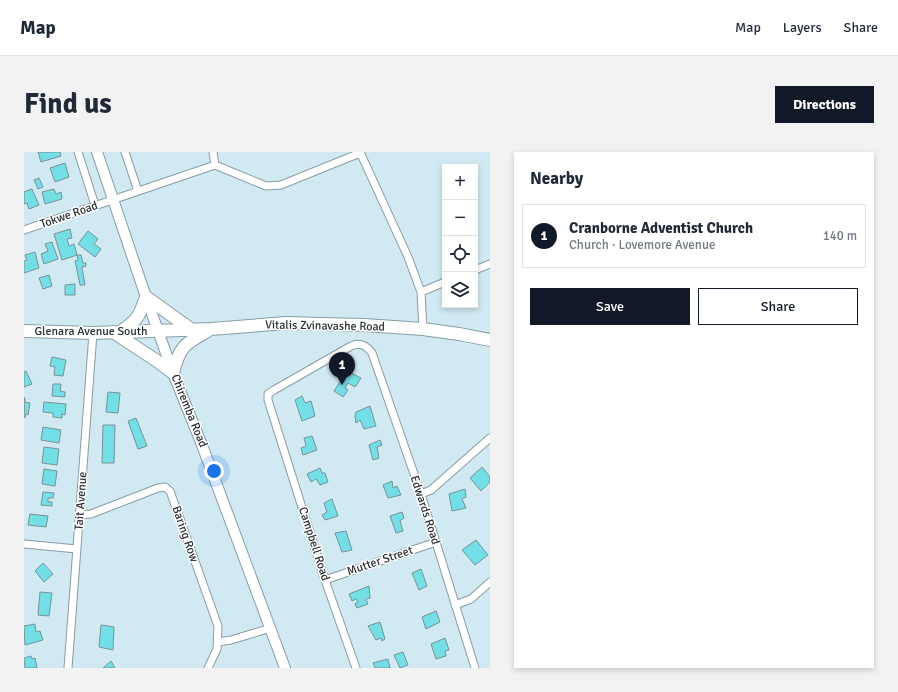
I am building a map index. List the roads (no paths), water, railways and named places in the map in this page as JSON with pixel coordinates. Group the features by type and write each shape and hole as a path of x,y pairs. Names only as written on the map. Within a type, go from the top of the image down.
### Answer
{"main road":[{"name":"Chiremba Road","path":"97,152 158,331 286,668"},
{"path":"192,330 146,297 138,318 133,323 116,332 174,373 177,357 181,350 188,343 211,329"},
{"name":"Vitalis Zvinavashe Road","path":"158,331 211,329 286,323 364,325 459,334 490,340"},
{"name":"Glenara Avenue South","path":"24,331 93,333 158,331"}],"street":[{"path":"78,152 95,205"},
{"path":"124,152 138,191"},
{"path":"213,152 215,165 266,186 272,187 281,186 360,152 408,257 421,292 423,330"},
{"name":"Tokwe Road","path":"24,230 215,165"},
{"path":"478,269 490,264"},
{"path":"421,292 442,283"},
{"name":"Tait Avenue","path":"68,668 93,333"},
{"name":"Campbell Road","path":"356,668 325,580 273,420 268,394 350,346 363,344 372,353"},
{"name":"Edwards Road","path":"372,353 421,494 475,668"},
{"path":"421,494 431,490 490,438"},
{"name":"Baring Row","path":"80,515 91,514 158,488 165,487 170,491 218,626 217,649 208,668"},
{"name":"Mutter Street","path":"325,580 436,542"},
{"path":"24,544 77,549"},
{"path":"455,605 471,599 490,582"},
{"path":"218,642 231,640 271,628"}],"place":[{"name":"Cranborne Adventist Church","path":"342,385"}]}
